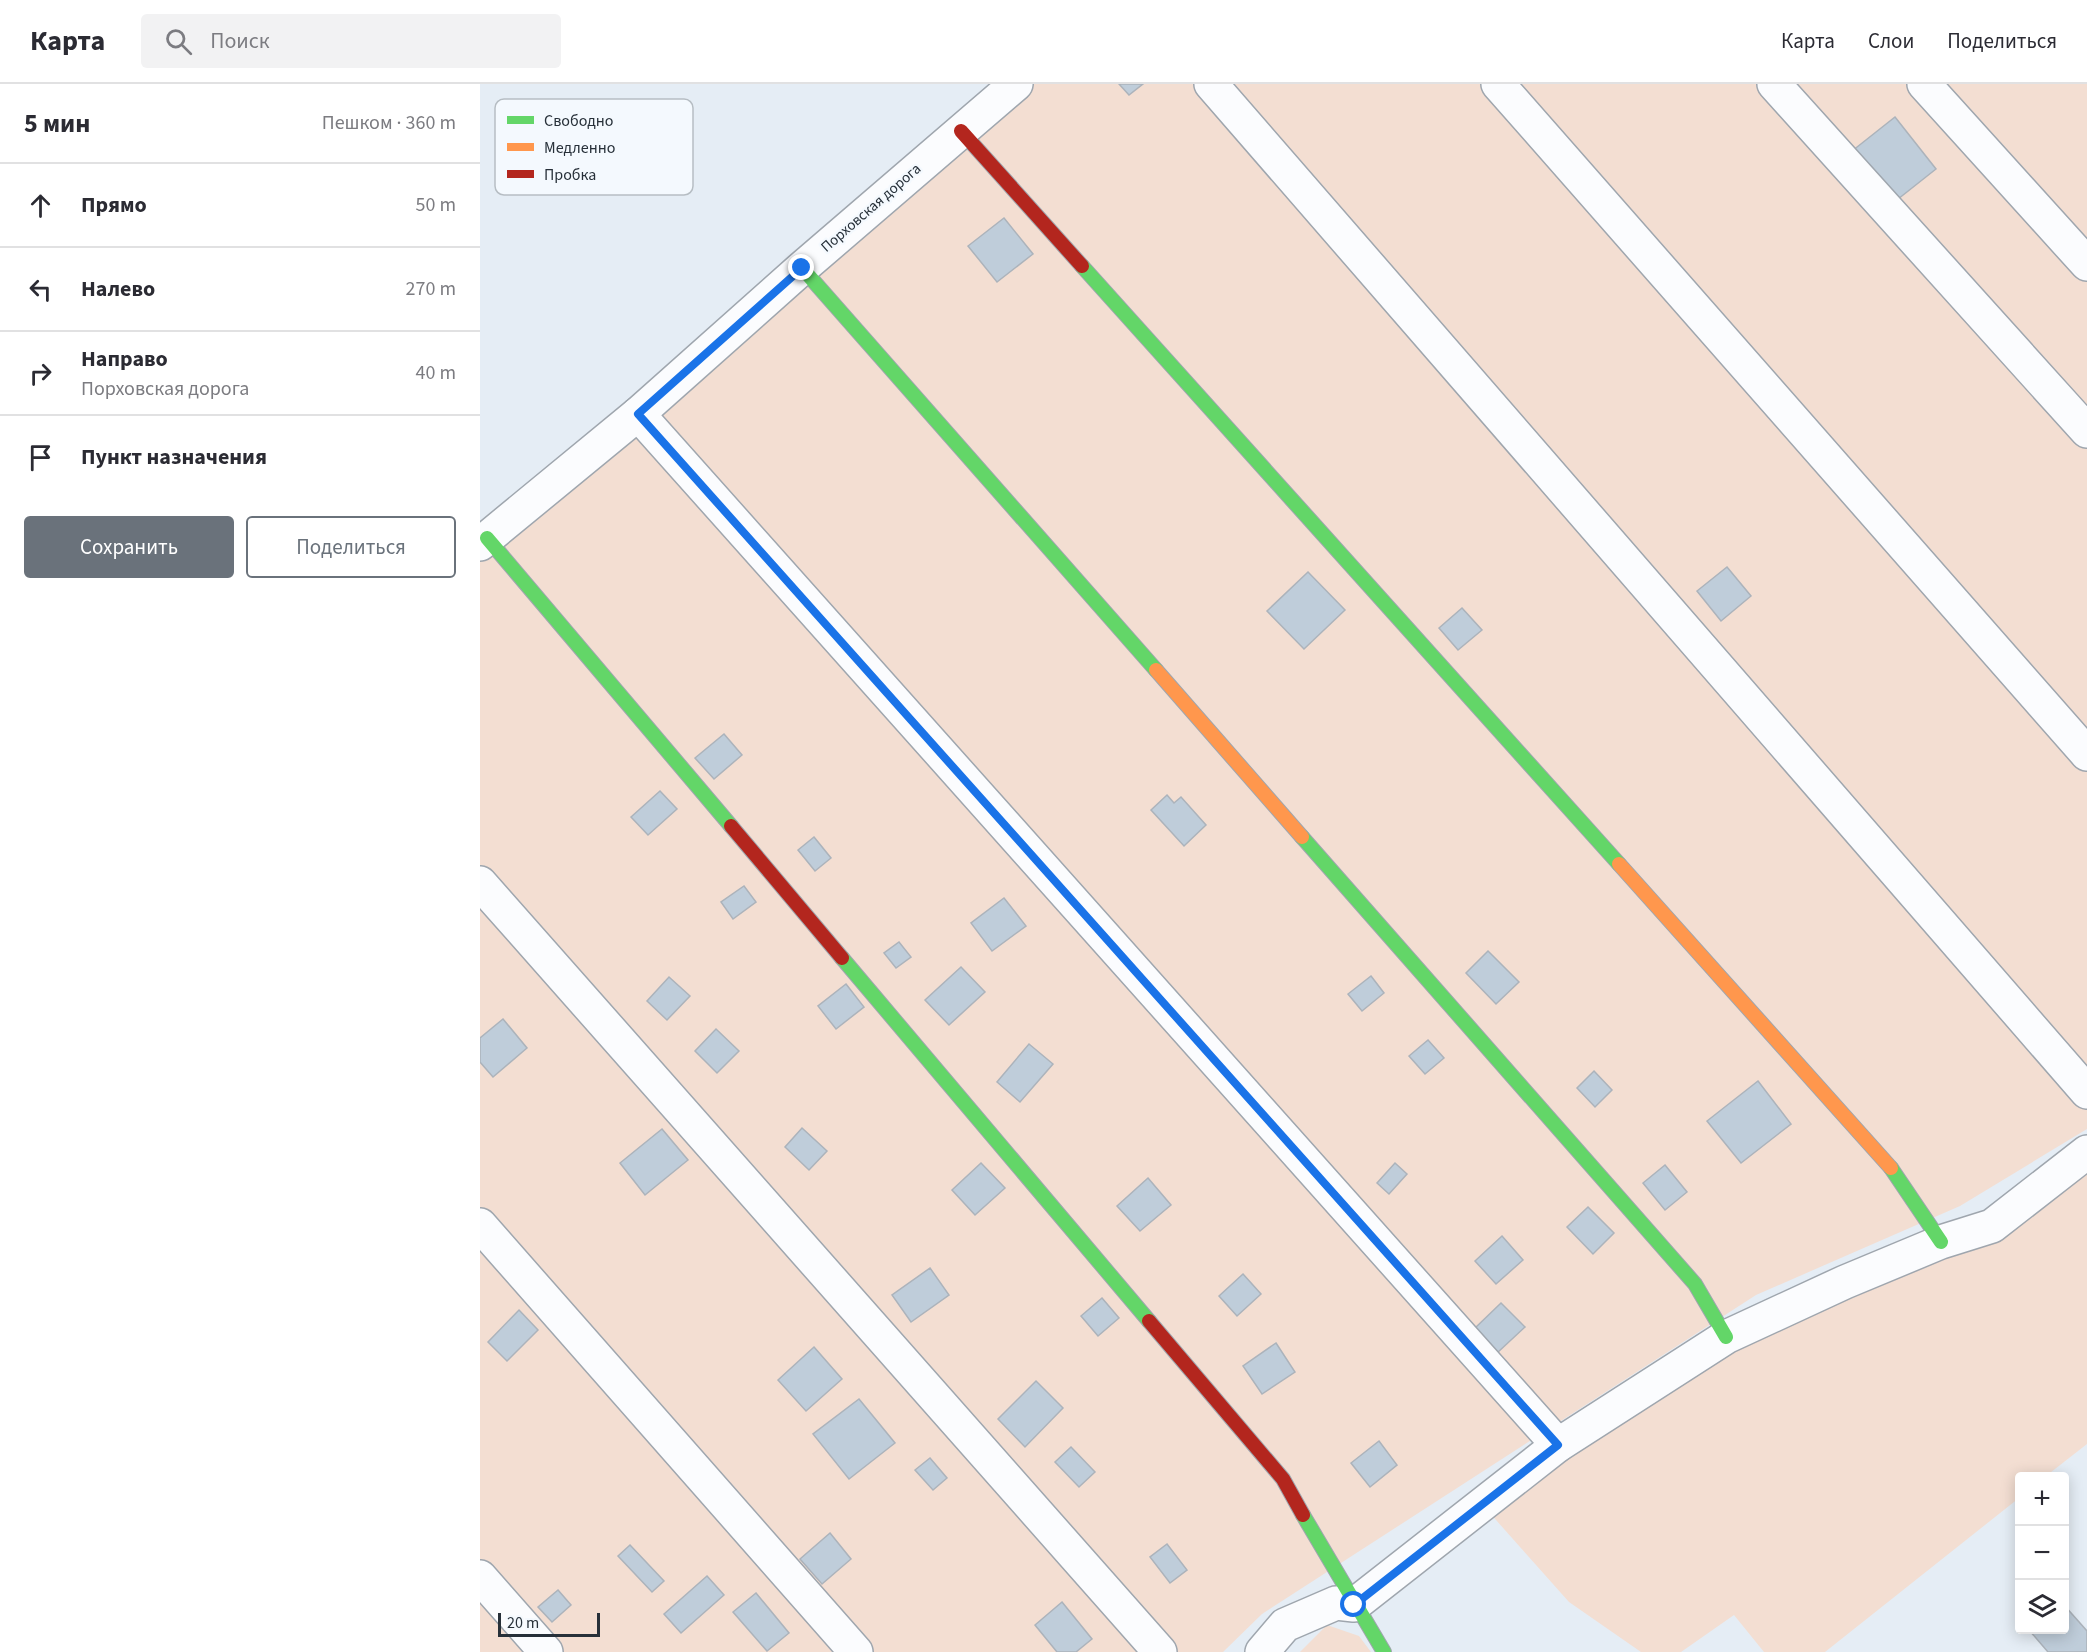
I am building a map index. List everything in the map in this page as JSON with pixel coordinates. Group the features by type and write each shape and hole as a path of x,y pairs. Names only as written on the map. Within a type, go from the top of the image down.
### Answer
{"street":[{"name":"Порховская дорога","path":"483,541 638,414 802,268 1016,84"},
{"path":"1211,84 2087,1092"},
{"path":"1498,84 2087,754"},
{"path":"1774,84 2087,431"},
{"path":"1924,84 2087,264"},
{"path":"961,131 1893,1170 1941,1242"},
{"path":"802,268 1695,1284 1726,1337"},
{"path":"638,414 1558,1445"},
{"path":"483,541 1283,1479 1354,1605 1384,1652"},
{"path":"480,883 1160,1652"},
{"path":"1262,1652 1285,1625 1336,1603 1354,1605 1558,1445 1726,1337 1845,1282 1941,1242 1992,1226 2087,1152"},
{"path":"480,1225 856,1652"},
{"path":"480,1577 546,1652"}],"shaded area":[{"path":"1026,84 2087,84 2087,1129 1960,1206 1756,1295 1262,1614 1223,1652 480,1652 480,562"},
{"path":"2087,1173 2087,1444 2051,1472 2015,1472 2015,1501 1825,1652 1764,1652 1734,1615 1681,1652 1641,1652 1569,1602 1488,1511 1781,1319 1972,1247 2025,1222"},
{"path":"1327,1625 1359,1636 1371,1652 1300,1652"}],"building":[{"path":"1119,84 1143,84 1129,95"},
{"path":"1895,117 1936,169 1893,203 1852,151"},
{"path":"1004,218 1033,254 997,282 968,246"},
{"path":"1727,567 1751,596 1721,621 1697,591"},
{"path":"1308,572 1345,610 1304,649 1267,611"},
{"path":"1462,608 1482,630 1458,650 1439,628"},
{"path":"724,734 742,755 714,779 695,758"},
{"path":"660,791 677,809 648,835 631,817"},
{"path":"1167,795 1174,803 1181,797 1206,825 1184,846 1151,810"},
{"path":"814,837 831,858 815,871 798,850"},
{"path":"744,886 756,902 733,919 721,902"},
{"path":"1004,898 1026,926 992,951 971,923"},
{"path":"899,942 911,957 896,968 884,953"},
{"path":"1488,951 1519,982 1496,1004 1466,973"},
{"path":"961,967 985,992 949,1025 925,1000"},
{"path":"1371,976 1384,993 1362,1011 1348,994"},
{"path":"669,977 690,996 667,1020 647,1001"},
{"path":"846,984 864,1007 836,1029 818,1006"},
{"path":"503,1019 527,1048 493,1077 480,1062 480,1038"},
{"path":"716,1029 739,1051 717,1073 695,1051"},
{"path":"1428,1040 1444,1058 1425,1074 1409,1056"},
{"path":"1029,1044 1053,1064 1020,1102 997,1082"},
{"path":"1594,1071 1612,1090 1595,1107 1577,1088"},
{"path":"1758,1081 1791,1124 1741,1163 1707,1121"},
{"path":"802,1128 827,1151 809,1170 785,1147"},
{"path":"662,1129 688,1160 645,1195 620,1163"},
{"path":"981,1163 1005,1188 975,1215 952,1190"},
{"path":"1395,1163 1407,1174 1389,1194 1377,1183"},
{"path":"1665,1165 1687,1192 1665,1210 1643,1183"},
{"path":"1148,1178 1171,1205 1140,1231 1117,1206"},
{"path":"1588,1207 1614,1233 1593,1254 1567,1227"},
{"path":"1502,1236 1523,1260 1496,1284 1475,1261"},
{"path":"930,1268 949,1295 911,1322 892,1295"},
{"path":"1243,1274 1261,1294 1237,1316 1219,1296"},
{"path":"1102,1298 1119,1318 1098,1336 1081,1316"},
{"path":"1501,1303 1525,1327 1497,1353 1474,1329"},
{"path":"519,1310 538,1330 507,1361 488,1342"},
{"path":"1276,1343 1295,1372 1262,1394 1243,1366"},
{"path":"814,1347 842,1379 806,1411 778,1380"},
{"path":"1036,1381 1063,1408 1025,1447 998,1419"},
{"path":"859,1399 895,1443 849,1479 813,1434"},
{"path":"1379,1441 1397,1465 1370,1487 1351,1463"},
{"path":"1071,1447 1095,1472 1079,1487 1055,1462"},
{"path":"930,1458 947,1478 933,1490 915,1470"},
{"path":"830,1533 851,1559 822,1584 800,1559"},
{"path":"1167,1544 1187,1570 1170,1583 1150,1557"},
{"path":"630,1545 664,1581 652,1592 618,1556"},
{"path":"707,1576 724,1595 681,1633 664,1614"},
{"path":"558,1590 571,1605 552,1622 538,1607"},
{"path":"756,1593 789,1633 767,1651 733,1612"},
{"path":"1062,1602 1092,1639 1076,1652 1057,1652 1035,1625"},
{"path":"2069,1611 2087,1631 2087,1652 2048,1652 2032,1634 2069,1634"}],"traffic: fast":[{"path":"1082,266 1619,864"},
{"path":"802,268 1156,670"},
{"path":"487,538 731,826"},
{"path":"1302,837 1695,1284 1726,1337"},
{"path":"842,958 1149,1321"},
{"path":"1891,1168 1941,1242"},
{"path":"1303,1515 1384,1652"}],"traffic: slow":[{"path":"1156,670 1302,837"},
{"path":"1619,864 1891,1168"}],"traffic: jam":[{"path":"961,131 1082,266"},
{"path":"731,826 842,958"},
{"path":"1149,1321 1283,1479 1303,1515"}],"route":[{"path":"802,268 638,414 1558,1445 1354,1605"}]}
